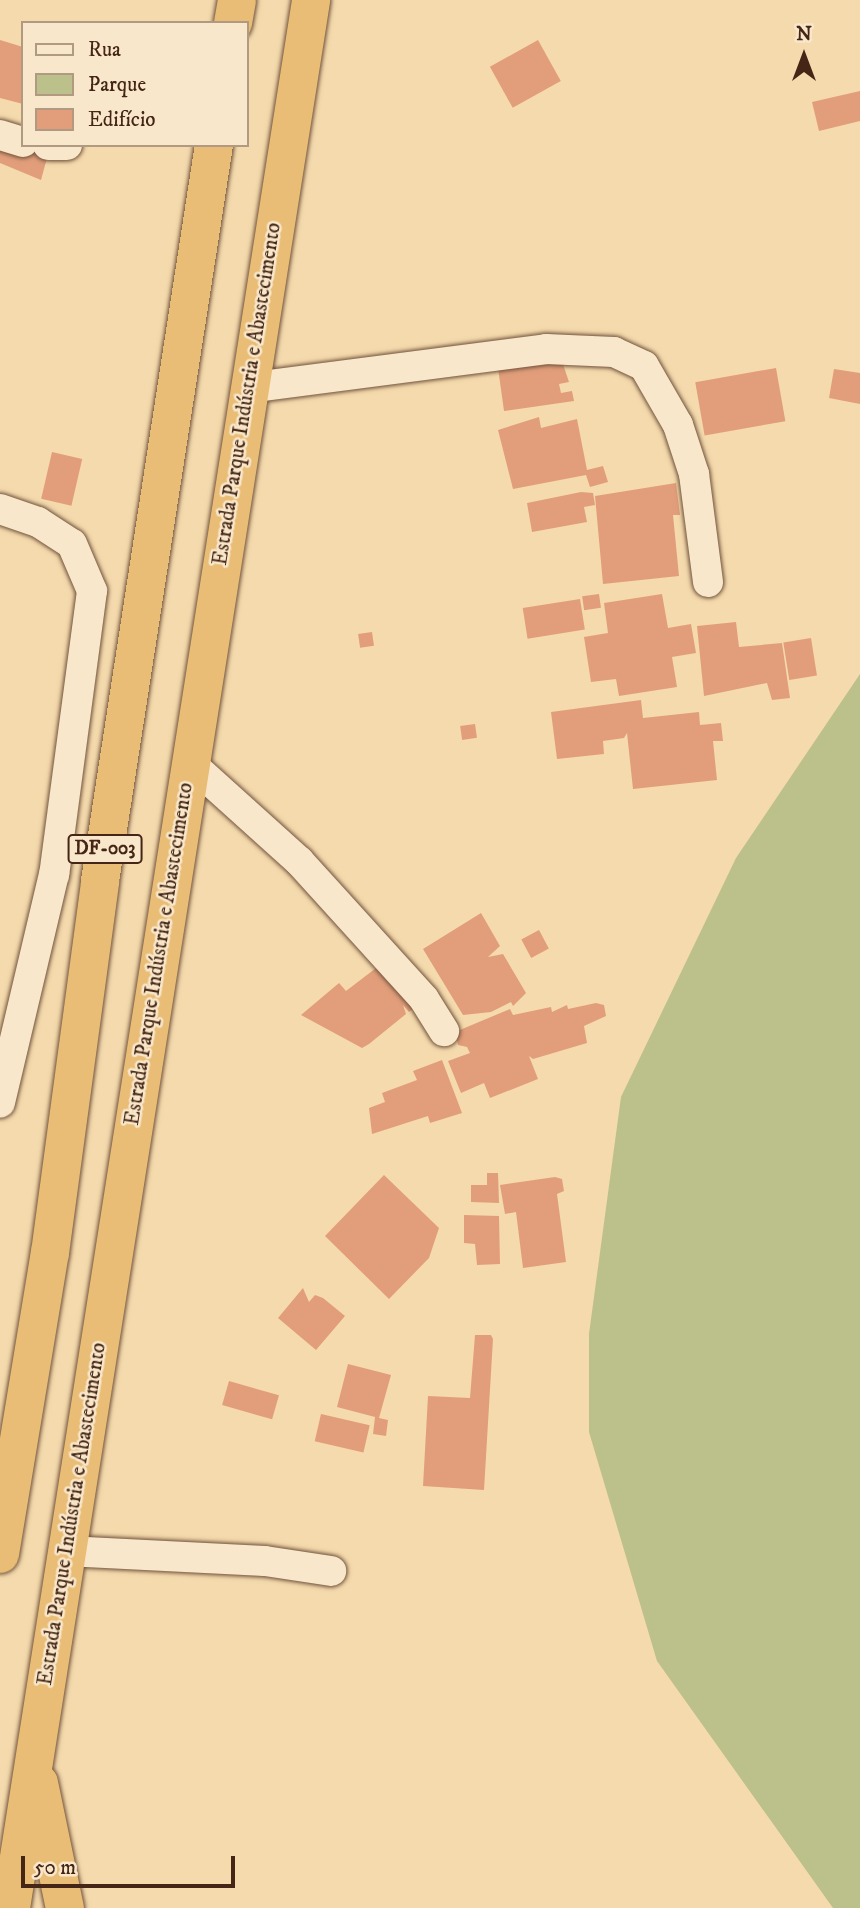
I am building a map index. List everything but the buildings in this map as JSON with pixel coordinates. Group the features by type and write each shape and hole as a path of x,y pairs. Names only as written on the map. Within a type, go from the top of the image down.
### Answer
{"highway":[{"path":"233,21 237,0"},
{"name":"Estrada Parque Indústria e Abastecimento","path":"11,1908 247,388 311,0"},
{"name":"DF-003","path":"0,1554 50,1253 100,881 214,147"},
{"path":"0,1401 50,1253"},
{"path":"34,1759 65,1908"}],"street":[{"path":"0,135 21,141"},
{"path":"247,388 546,349 614,352 644,366 678,425 694,474 708,582"},
{"path":"0,509 38,522 72,544 92,591 54,874 0,1104"},
{"path":"189,762 299,861 424,999 444,1031"},
{"path":"54,874 100,881"},
{"path":"66,1551 265,1560 331,1571"}],"green space":[{"path":"860,674 860,1908 833,1908 657,1661 589,1432 589,1334 621,1097 736,858"}]}
